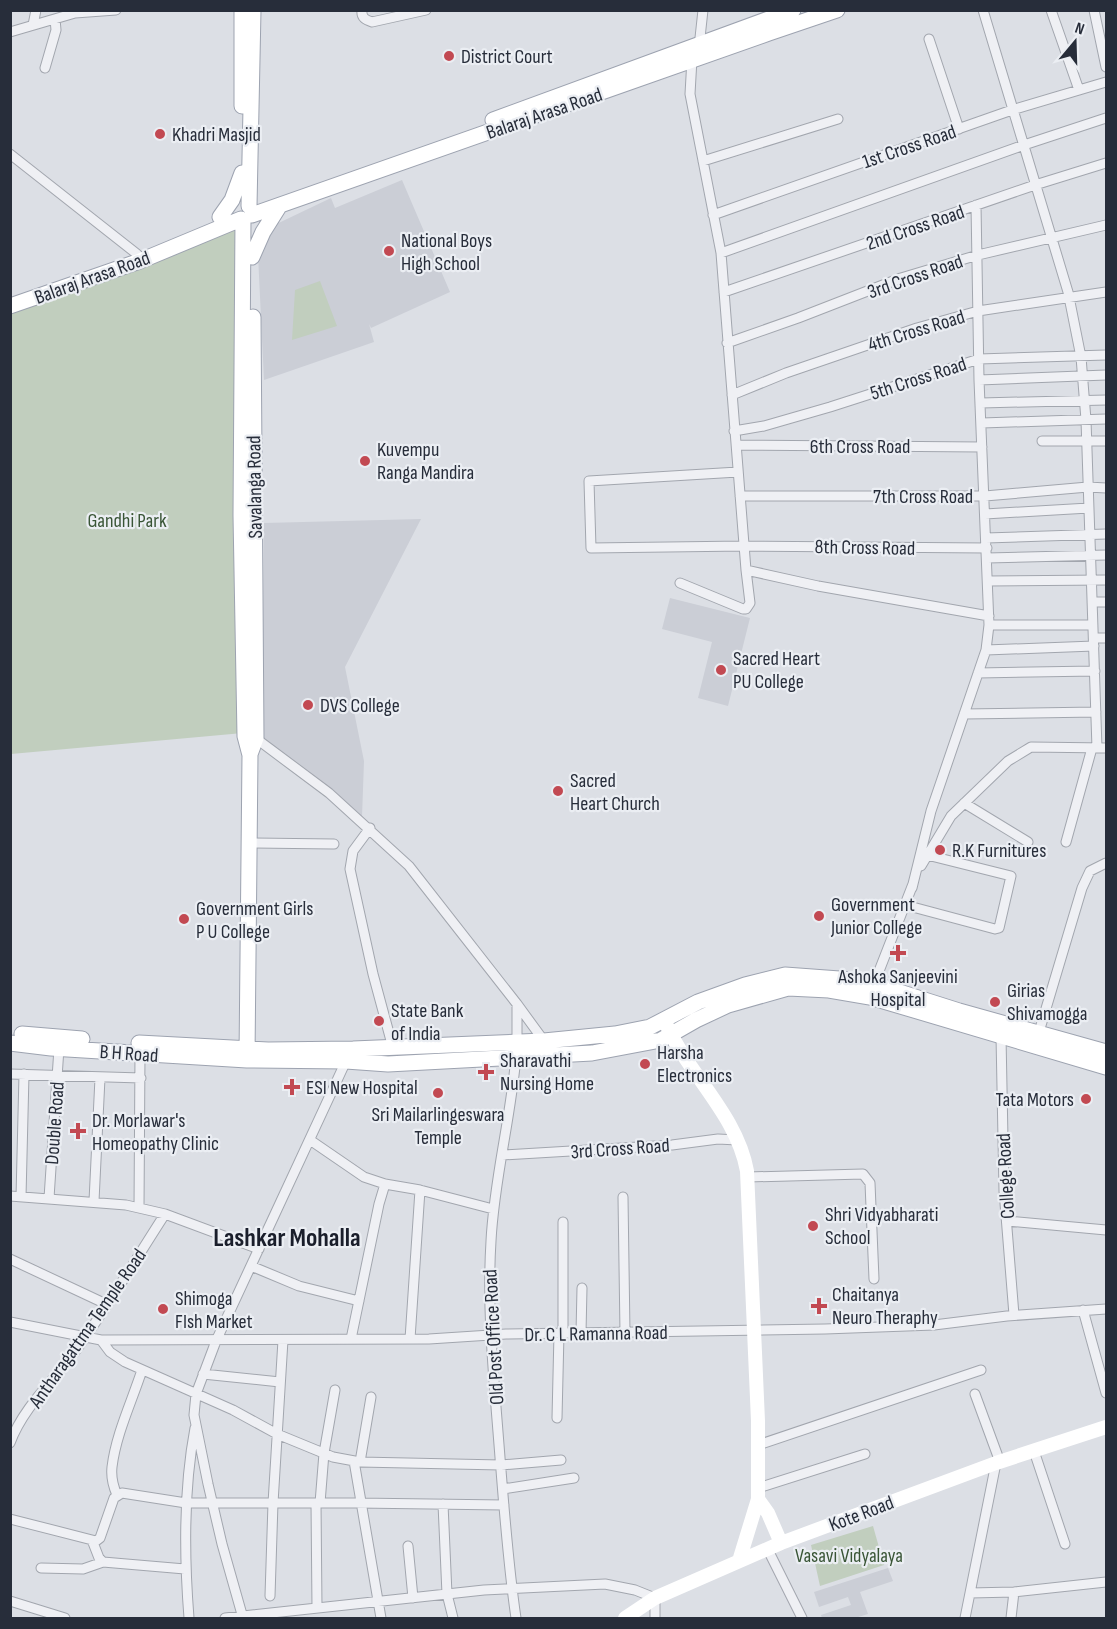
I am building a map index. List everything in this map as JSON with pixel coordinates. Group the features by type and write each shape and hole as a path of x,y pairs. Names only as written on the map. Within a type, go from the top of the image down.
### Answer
{"main road":[{"name":"Savalanga Road","path":"242,10 242,173 247,252 250,737 247,1054"},
{"name":"Savalanga Road","path":"245,213 253,10"},
{"name":"Balaraj Arasa Road","path":"245,213 793,10"},
{"name":"Balaraj Arasa Road","path":"245,213 280,205 837,10"},
{"path":"218,224 232,200 242,173"},
{"path":"218,224 247,252 280,205"},
{"path":"10,299 139,257 245,213"},
{"name":"Balaraj Arasa Road","path":"10,306 139,257"},
{"path":"10,1034 388,1064 517,1049 544,1041 615,1034 650,1027 698,1002 745,985 785,975 853,980 872,990 1001,1036 1106,1054"},
{"path":"247,1054 296,1050 393,1048 517,1049 592,1053 661,1040 728,1005 788,988 872,990 1039,1032 1106,1054"},
{"name":"B H Road","path":"10,1043 140,1053 247,1054"}],"street":[{"path":"33,25 36,10"},
{"path":"10,32 75,13 116,10"},
{"path":"362,10 365,20 372,22 426,10"},
{"path":"680,583 743,609 746,609 750,603 721,253 690,94 691,61 700,44 703,10"},
{"path":"1051,10 1079,90"},
{"path":"1094,10 1107,67"},
{"path":"986,11 1012,110 1069,299 1083,377 1099,748 1066,842"},
{"path":"45,68 56,30 55,19"},
{"path":"929,39 959,129"},
{"name":"1st Cross Road","path":"713,215 1012,110 1107,82"},
{"path":"721,253 1024,145 1107,118"},
{"path":"703,161 838,119"},
{"path":"11,154 139,257"},
{"name":"2nd Cross Road","path":"724,292 1035,185 1107,163"},
{"path":"912,888 931,811 986,650 989,621 979,359 976,205"},
{"name":"3rd Cross Road","path":"728,343 901,278 978,255 1107,225"},
{"name":"4th Cross Road","path":"732,395 786,373 907,331 978,311 1107,292"},
{"name":"5th Cross Road","path":"734,431 764,426 830,407 979,359 1107,355"},
{"path":"980,380 1107,375"},
{"path":"981,404 1107,400"},
{"path":"982,423 1107,418"},
{"path":"1042,441 1107,441"},
{"name":"6th Cross Road","path":"737,445 982,447"},
{"name":"8th Cross Road","path":"738,472 589,481 591,548 744,546 987,548 1090,534 1107,534"},
{"name":"7th Cross Road","path":"740,496 985,496 1088,487 1107,488"},
{"path":"986,514 1089,508"},
{"path":"987,548 1107,555"},
{"path":"746,570 989,621 1093,625"},
{"path":"988,581 1107,580"},
{"path":"1092,602 1107,602"},
{"path":"986,650 1094,646 1107,638"},
{"path":"1094,646 1107,655"},
{"path":"978,673 1095,675 1107,679"},
{"path":"1096,699 1107,699"},
{"path":"964,714 1096,712"},
{"path":"250,737 329,793 409,866 544,1041"},
{"path":"872,990 912,888 927,855 951,816 1008,761 1031,747 1099,748"},
{"path":"964,803 1028,842"},
{"path":"370,828 353,850 350,869 373,974 393,1048"},
{"path":"250,843 334,844"},
{"path":"905,905 995,929 999,928 1011,876 927,855"},
{"path":"1039,1032 1082,888 1090,871 1107,863"},
{"name":"Old Post Office Road","path":"516,1618 504,1505 491,1335 489,1274 493,1209 514,1082 517,1005"},
{"path":"664,1018 671,1034 707,1089 744,1153 748,1177 758,1493 739,1561"},
{"name":"College Road","path":"1001,1036 1007,1221 1014,1315"},
{"name":"Double Road","path":"49,1198 59,1048"},
{"path":"139,1208 140,1053"},
{"path":"243,1617 212,1503 195,1422 196,1394 216,1341 346,1061"},
{"path":"10,1074 141,1078"},
{"path":"24,1074 16,1196 94,1201 139,1208 165,1214 259,1249"},
{"path":"94,1201 100,1078"},
{"name":"3rd Cross Road","path":"502,1155 672,1145 718,1139 737,1140"},
{"path":"310,1140 364,1177 493,1209"},
{"path":"748,1177 863,1174 867,1176 870,1183 874,1279"},
{"path":"351,1339 385,1184"},
{"path":"410,1339 420,1190"},
{"path":"623,1197 625,1332"},
{"name":"Antharagattma Temple Road","path":"10,1443 12,1432 85,1338 165,1214"},
{"path":"1007,1221 1107,1230"},
{"path":"557,1419 563,1222"},
{"path":"10,1259 106,1304"},
{"path":"251,1266 299,1286 359,1302"},
{"path":"581,1333 582,1288"},
{"name":"Dr. C L Ramanna Road","path":"10,1322 100,1340 410,1339 561,1333 934,1325 1014,1315 1107,1309"},
{"path":"1083,1310 1107,1393"},
{"path":"100,1340 110,1352 124,1362 324,1453 357,1461 501,1465 561,1460"},
{"path":"270,1596 283,1340"},
{"path":"10,1519 92,1540 100,1538 117,1495 112,1483 112,1468 142,1370"},
{"path":"758,1444 981,1370"},
{"path":"203,1374 280,1382"},
{"path":"317,1608 318,1503 335,1390"},
{"path":"965,1618 998,1462 975,1394"},
{"path":"371,1397 357,1461 360,1503 381,1618"},
{"path":"189,1618 185,1569 186,1503 195,1422"},
{"name":"Kote Road","path":"625,1618 655,1598 781,1543 998,1462 1107,1427"},
{"path":"1034,1451 1065,1544"},
{"path":"758,1493 865,1454"},
{"path":"503,1489 574,1478"},
{"path":"117,1495 122,1493 186,1503 504,1505"},
{"path":"758,1493 781,1543"},
{"path":"443,1504 447,1594 453,1618"},
{"path":"92,1540 103,1562"},
{"path":"408,1546 412,1598"},
{"path":"768,1550 802,1618"},
{"path":"41,1569 83,1569 103,1562 185,1569"},
{"path":"970,1593 1014,1592 1107,1582"},
{"path":"225,1618 447,1594 605,1584 635,1590 655,1598 656,1618"},
{"path":"1011,1618 1014,1592"},
{"path":"10,1601 64,1618"}],"shaded area":[{"path":"402,180 450,292 371,328 369,324 374,342 264,380 258,255 266,229 331,198 335,208"},
{"name":"DVS College","path":"421,519 345,667 364,761 362,817 262,742 264,523"},
{"name":"Sacred Heart PU College","path":"670,598 750,618 728,706 698,698 712,642 662,629"},
{"name":"Vasavi Vidyalaya","path":"888,1568 893,1581 860,1592 868,1614 855,1618 822,1618 821,1615 851,1605 848,1597 819,1607 814,1592"}],"green space":[{"name":"Gandhi Park","path":"244,224 243,733 11,754 11,308"},
{"path":"320,281 337,326 292,340 295,290"},
{"name":"Vasavi Vidyalaya","path":"873,1526 884,1565 820,1586 811,1545"}],"place":[{"name":"District Court","path":"449,56"},
{"name":"Khadri Masjid","path":"160,134"},
{"name":"National Boys High School","path":"389,251"},
{"name":"Kuvempu Ranga Mandira","path":"365,461"},
{"name":"Sacred Heart PU College","path":"721,670"},
{"name":"DVS College","path":"308,705"},
{"name":"Sacred Heart Church","path":"558,791"},
{"name":"R.K Furnitures","path":"940,850"},
{"name":"Government Junior College","path":"819,916"},
{"name":"Government Girls P U College","path":"184,919"},
{"name":"Ashoka Sanjeevini Hospital","path":"898,953"},
{"name":"Girias Shivamogga","path":"995,1002"},
{"name":"State Bank of India","path":"379,1021"},
{"name":"Harsha Electronics","path":"645,1064"},
{"name":"Sharavathi Nursing Home","path":"486,1072"},
{"name":"ESI New Hospital","path":"292,1087"},
{"name":"Sri Mailarlingeswara Temple","path":"438,1093"},
{"name":"Tata Motors","path":"1086,1099"},
{"name":"Dr. Morlawar's Homeopathy Clinic","path":"78,1131"},
{"name":"Shri Vidyabharati School","path":"813,1226"},
{"name":"Chaitanya Neuro Theraphy","path":"819,1306"},
{"name":"Shimoga FIsh Market","path":"163,1309"}],"district":[{"name":"Lashkar Mohalla","path":"287,1237"}]}
